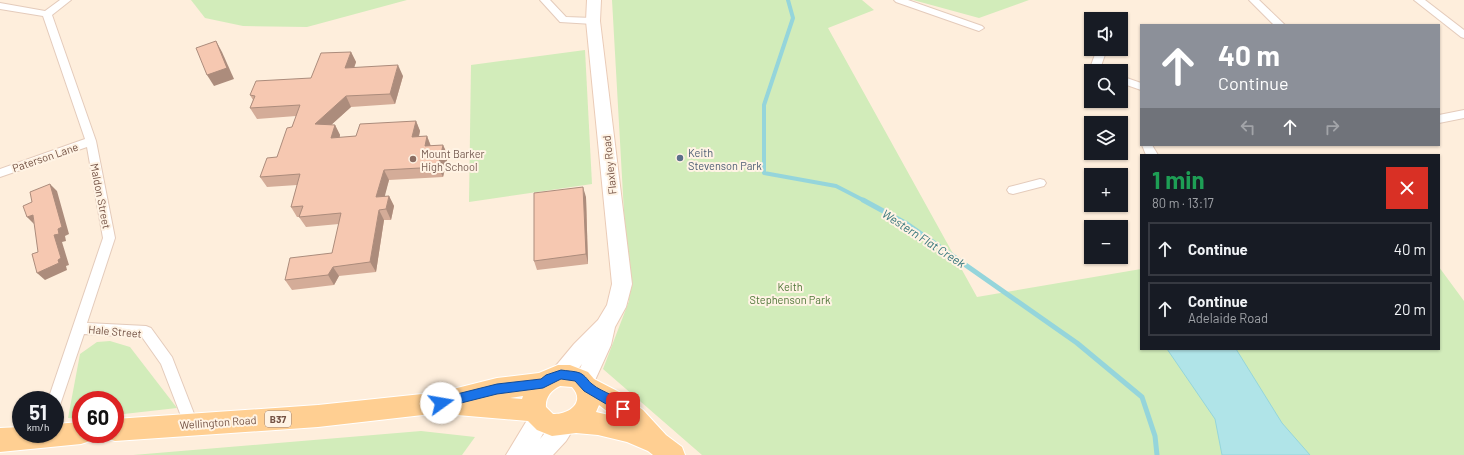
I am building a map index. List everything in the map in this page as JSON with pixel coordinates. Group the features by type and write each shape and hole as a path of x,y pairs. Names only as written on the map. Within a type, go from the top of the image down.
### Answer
{"main road":[{"name":"Flaxley Road","path":"552,379 605,326 616,307 622,284 593,21 594,0"},
{"name":"Flaxley Road","path":"586,385 601,345 605,326"},
{"name":"B37","path":"552,379 577,377 586,385 611,400 634,418 665,449"},
{"name":"Wellington Road","path":"124,429 318,416 441,403 497,389 552,379"},
{"path":"517,455 537,415 533,403 535,396 552,379"},
{"path":"534,455 542,451 558,438 569,423 582,415 588,407 590,396 586,385"},
{"name":"Wellington Road","path":"441,403 537,415"},
{"name":"B37","path":"537,415 551,425 569,423 604,424 625,429 665,449"},
{"path":"0,440 12,439"}],"street":[{"path":"0,6 47,14 66,0"},
{"path":"545,0 563,20 593,21"},
{"path":"899,0 979,28"},
{"path":"1254,0 1279,24"},
{"path":"1419,0 1464,35"},
{"name":"Maldon Street","path":"47,14 91,141 109,238 58,391"},
{"path":"1128,82 1140,87"},
{"path":"1440,118 1464,114"},
{"name":"Paterson Lane","path":"0,173 91,141"},
{"path":"1013,190 1040,183"},
{"name":"Hale Street","path":"78,328 146,332 167,361 191,424"}],"green space":[{"path":"191,0 407,0 307,27 243,26 205,18"},
{"name":"Keith Stephenson Park","path":"612,0 862,0 874,10 828,28 977,297 1140,269 1140,350 1440,350 1440,268 1464,301 1464,455 702,455 603,369 629,301"},
{"path":"913,0 1029,0 979,18"},
{"path":"585,50 592,184 469,202 471,65"},
{"path":"110,341 130,347 177,408 124,414 124,391 73,391 80,354 97,342"},
{"path":"72,397 72,418 68,418"},
{"path":"421,431 475,437 462,455 133,455"}],"water":[{"path":"1168,350 1237,350 1282,423 1310,455 1222,455 1215,419"}],"building":[{"path":"216,41 227,68 207,75 196,48"},
{"path":"351,52 345,68 398,65 390,94 346,96 315,124 335,125 331,138 356,136 360,124 416,121 412,137 427,136 425,146 443,145 438,167 384,170 376,197 389,196 386,209 379,210 370,262 333,267 328,275 285,280 290,258 332,253 341,213 299,217 303,206 291,207 300,174 260,177 267,158 277,157 287,128 292,127 300,105 250,108 255,96 250,95 256,81 311,78 321,53"},
{"path":"50,184 62,227 58,229 59,234 54,235 61,258 58,260 59,263 37,273 32,254 38,252 33,215 27,217 23,206 32,202 30,192"},
{"path":"583,187 586,254 534,261 534,193"}],"waterway":[{"name":"Western Flat Creek","path":"788,0 793,18 764,105 764,173 836,186 865,201"},
{"name":"Western Flat Creek","path":"863,200 907,224 1077,343 1142,397 1155,436 1157,455"}],"place":[{"name":"Keith Stevenson Park","path":"680,158"},
{"name":"Mount Barker High School","path":"413,159"}],"route":[{"path":"441,403 497,389 543,383 561,375 577,377 588,387 611,400 623,409"}]}
